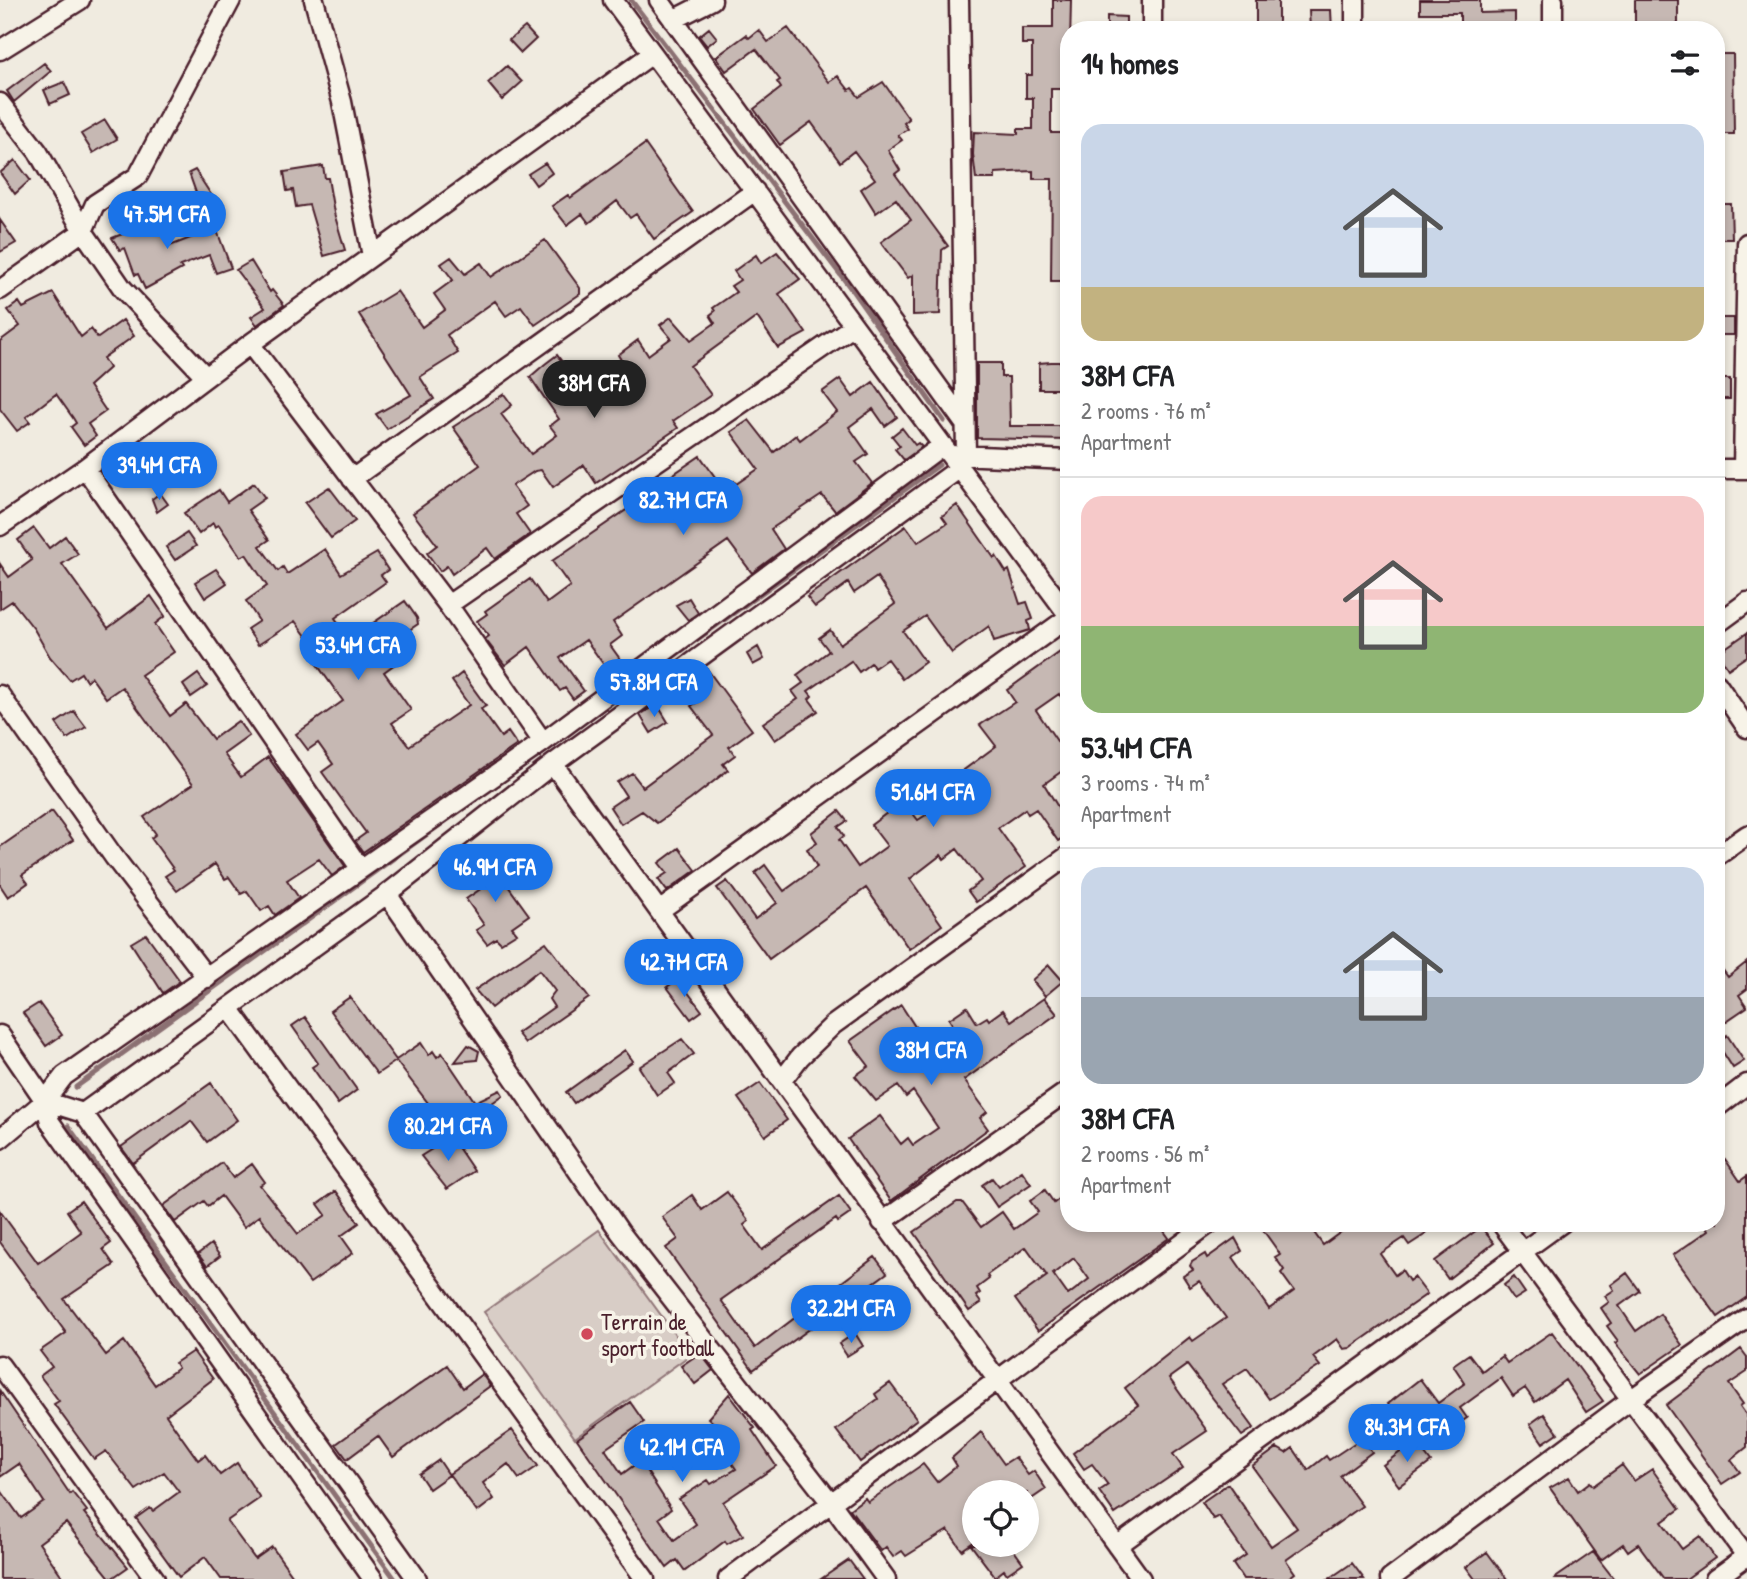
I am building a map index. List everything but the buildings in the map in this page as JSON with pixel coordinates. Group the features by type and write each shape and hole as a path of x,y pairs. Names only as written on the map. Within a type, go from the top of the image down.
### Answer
{"street":[{"path":"0,51 80,0"},
{"path":"0,290 83,231 95,204 138,176 231,0"},
{"path":"314,0 342,102 372,256"},
{"path":"613,0 854,326 955,456 1060,604"},
{"path":"659,0 965,425"},
{"path":"673,20 712,0"},
{"path":"83,1113 387,894 955,456 965,425 959,0"},
{"path":"1152,0 1152,21"},
{"path":"1355,0 1355,21"},
{"path":"1553,0 1553,21"},
{"path":"0,526 85,468 250,344 652,54"},
{"path":"0,103 38,152 83,231 123,289 205,377"},
{"path":"352,479 755,191"},
{"path":"1725,469 1745,469 1747,243"},
{"path":"448,605 854,326"},
{"path":"250,344 448,605 542,742"},
{"path":"0,1139 45,1101 64,1076 955,456 1060,460"},
{"path":"85,468 360,868"},
{"path":"1725,618 1747,602"},
{"path":"659,911 1060,623"},
{"path":"0,695 114,857 207,978"},
{"path":"1725,696 1747,728"},
{"path":"553,764 783,1079 882,1222 1141,1579"},
{"path":"1725,850 1747,835"},
{"path":"783,1079 800,1057 833,1025 1060,861"},
{"path":"387,894 620,1232 831,1503 886,1579"},
{"path":"229,1008 362,1194 646,1579"},
{"path":"0,1035 45,1101 50,1122 373,1579"},
{"path":"1725,1101 1747,1084"},
{"path":"882,1222 1060,1096"},
{"path":"45,1101 83,1113 417,1579"},
{"path":"728,1579 911,1447 1198,1232"},
{"path":"1508,1232 1747,1557 1715,1579"},
{"path":"1117,1546 1550,1232"},
{"path":"1390,1579 1630,1400 1747,1318"},
{"path":"0,1365 155,1579"}],"shaded area":[{"name":"Terrain de sport football","path":"599,1230 690,1355 575,1438 484,1312"}],"waterway":[{"path":"631,0 849,286 944,421"},
{"path":"652,672 939,465"},
{"path":"76,1087 451,817"},
{"path":"68,1126 395,1579"}],"place":[{"name":"Terrain de sport football","path":"587,1334"}]}
